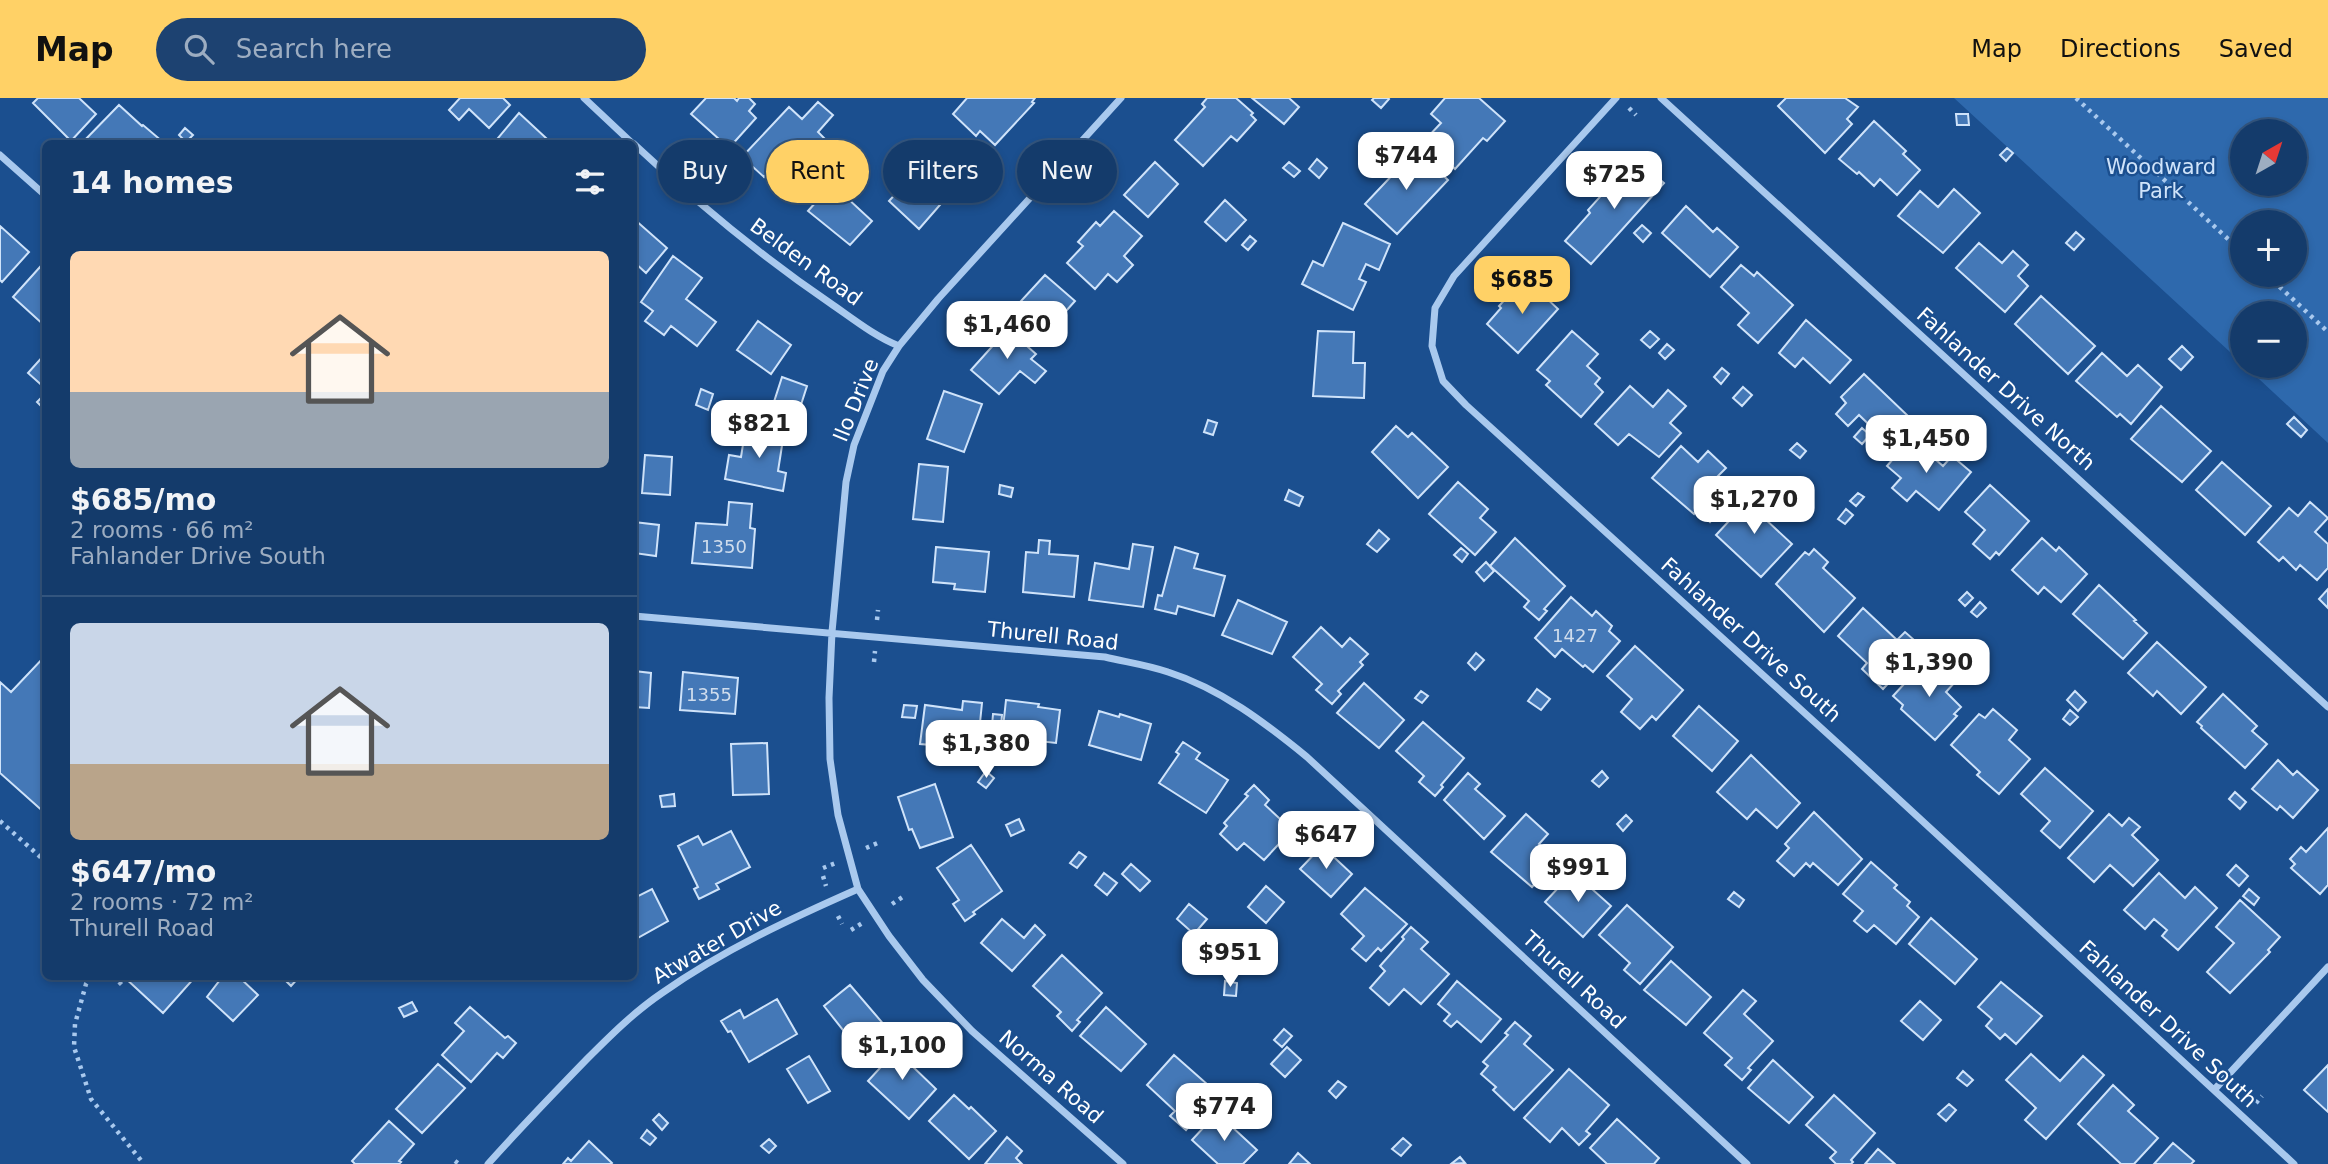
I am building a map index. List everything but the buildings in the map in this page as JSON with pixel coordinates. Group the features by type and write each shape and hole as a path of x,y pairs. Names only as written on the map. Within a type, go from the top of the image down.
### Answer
{"street":[{"name":"Belden Road","path":"584,98 629,140"},
{"name":"Ilo Drive","path":"832,632 846,482 854,445 883,371 899,346 938,299 1121,98"},
{"name":"Fahlander Drive South","path":"1616,98 1454,276 1435,309 1432,346 1443,381 2294,1164"},
{"name":"Fahlander Drive North","path":"1661,98 2328,707"},
{"name":"Belden Road","path":"637,148 778,268 866,328 899,346"},
{"path":"0,155 42,193"},
{"name":"Thurell Road","path":"637,616 1105,657 1168,672 1214,691 1260,719 1307,757 1747,1164"},
{"name":"Norma Road","path":"832,632 830,759 838,815 858,888 889,936 932,989 972,1031 1123,1164"},
{"name":"Atwater Drive","path":"488,1164 542,1104 613,1033 659,994 759,934 858,888"},
{"path":"2214,1090 2328,968"}],"path":[{"path":"2076,98 2230,240"},
{"path":"1629,108 1636,115"},
{"path":"2280,287 2328,332"},
{"path":"877,620 878,610"},
{"path":"874,662 875,650"},
{"path":"0,821 42,858"},
{"path":"866,848 880,842"},
{"path":"823,868 837,862"},
{"path":"823,876 827,887"},
{"path":"892,904 904,897"},
{"path":"838,916 842,924"},
{"path":"851,930 865,921"},
{"path":"90,980 78,1013 74,1047 92,1099 144,1164"},
{"path":"117,980 125,988"},
{"path":"2256,1103 2262,1096"}],"green space":[{"name":"Woodward Park","path":"1954,98 2328,98 2328,443 2258,378 2307,378 2307,301 2230,301 2230,352"}]}
